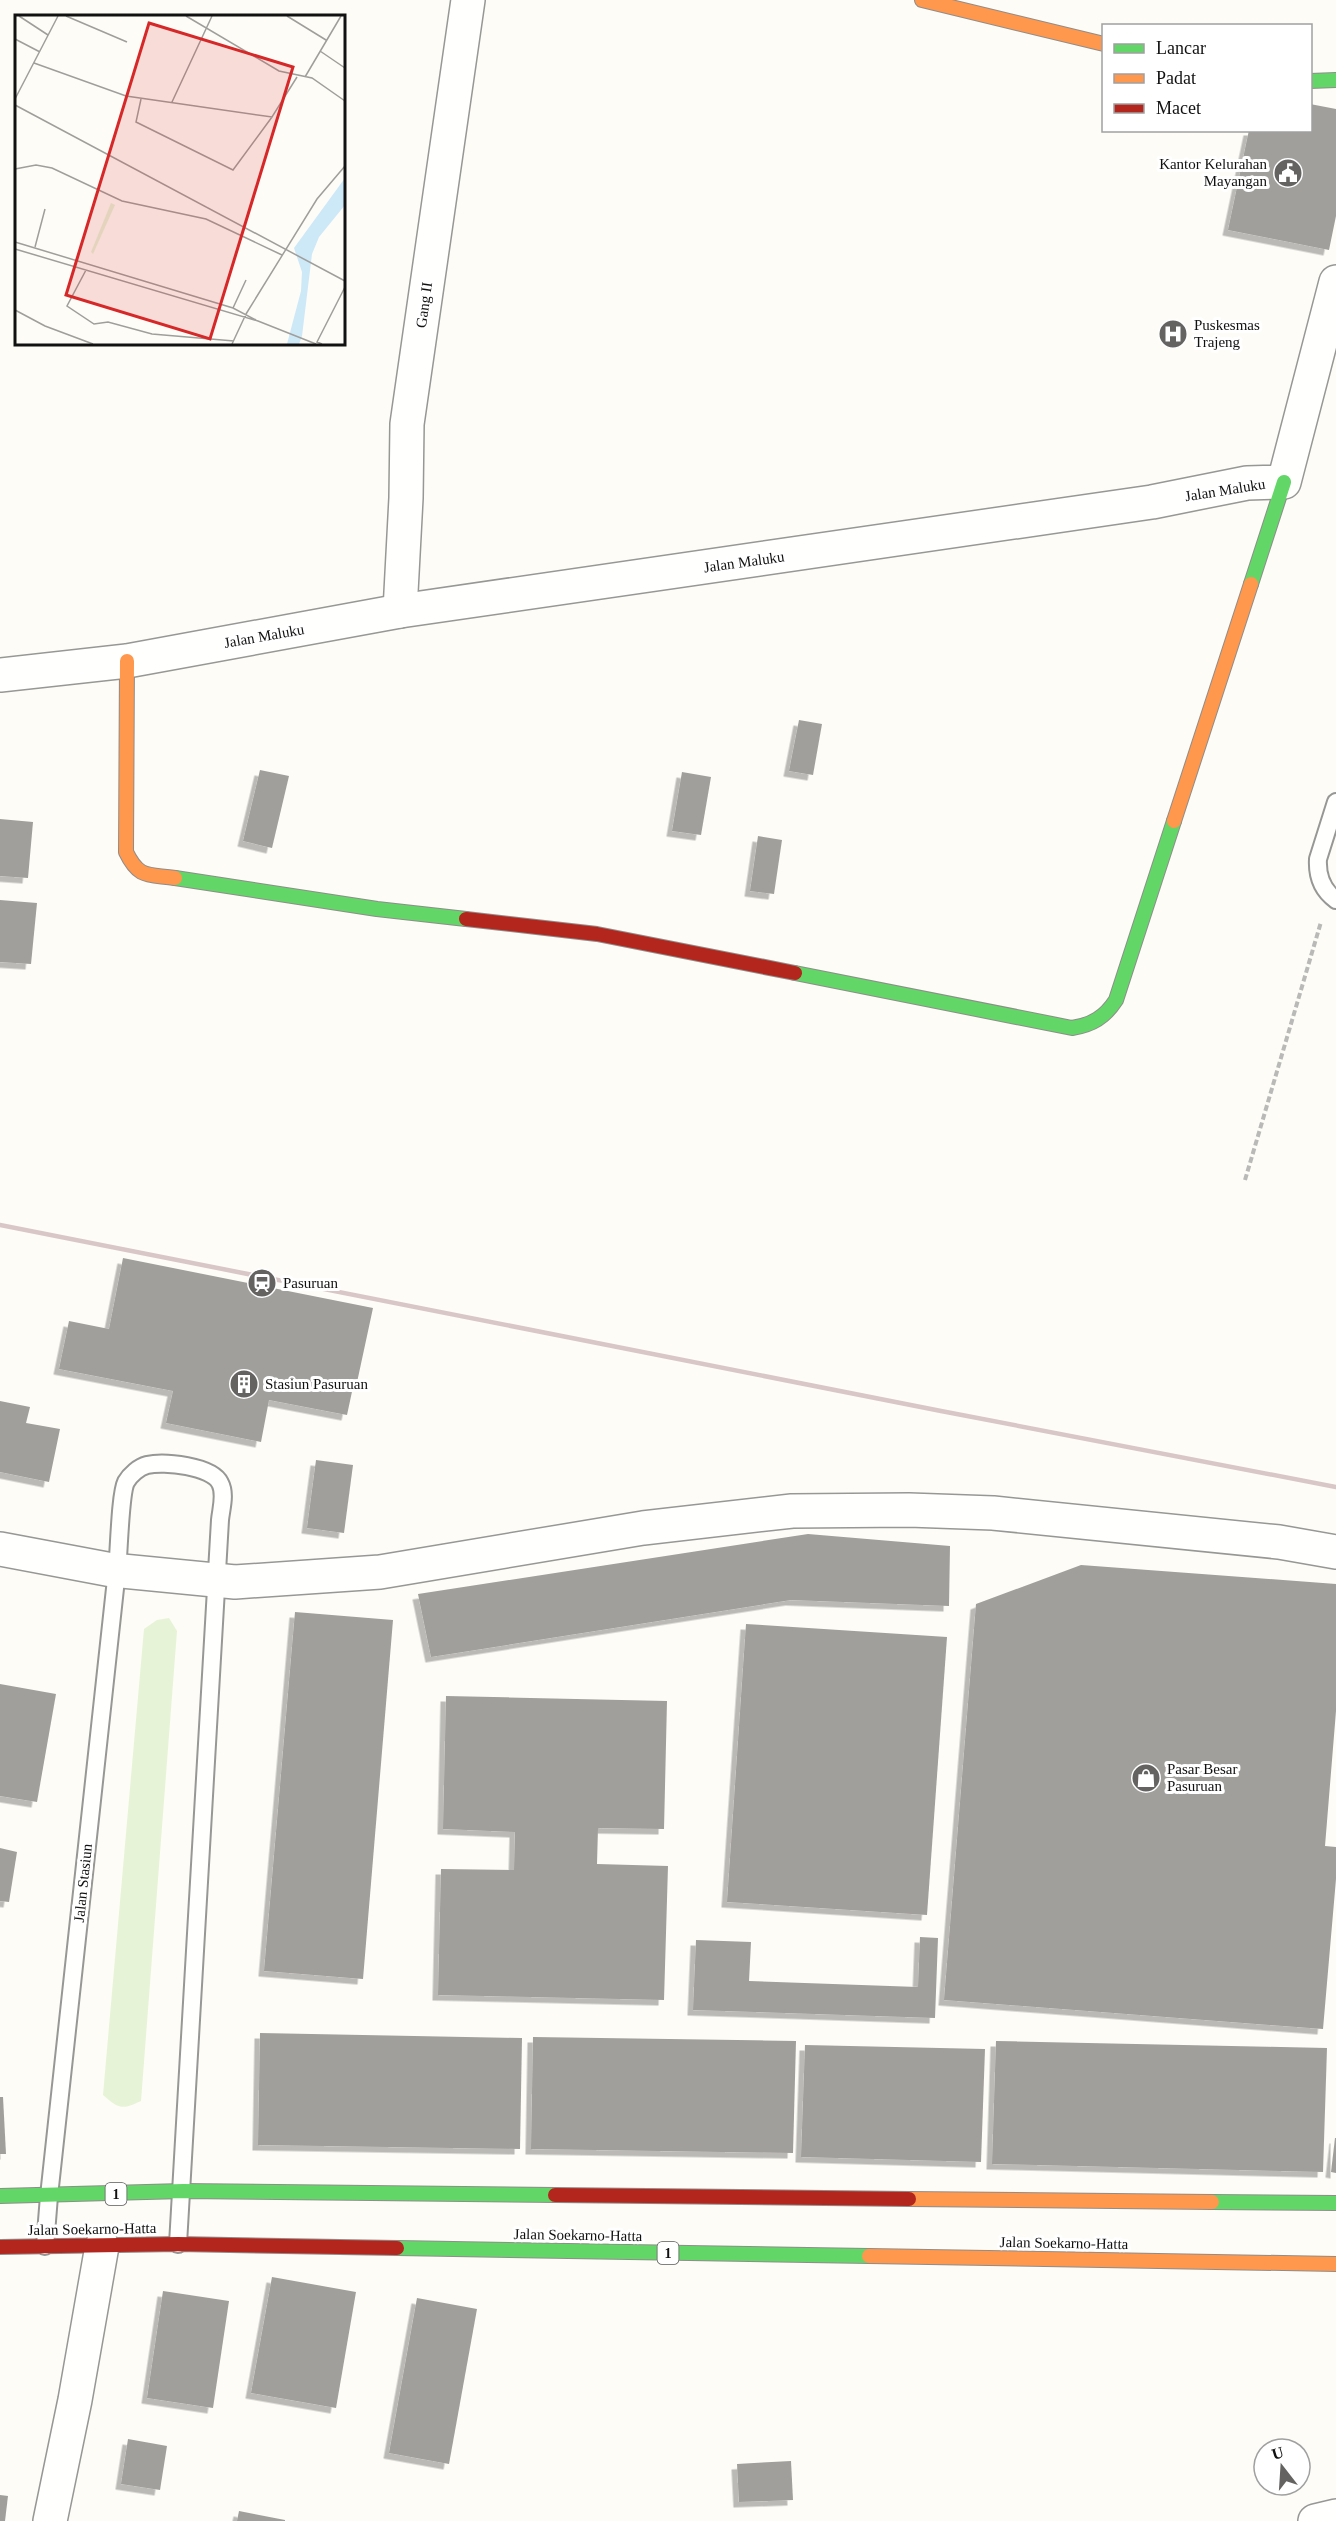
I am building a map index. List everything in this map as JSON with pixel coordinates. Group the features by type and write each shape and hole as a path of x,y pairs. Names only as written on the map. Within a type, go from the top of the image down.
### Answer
{"main road":[{"path":"922,0 1102,44"},
{"path":"1312,81 1336,80"},
{"path":"128,661 126,852 135,868 141,873 376,909 597,934 1072,1028 1087,1026 1110,1011 1116,1000 1284,482"},
{"name":"1","path":"0,2196 183,2191 1336,2203"},
{"name":"Jalan Soekarno-Hatta","path":"0,2247 178,2244 1336,2264"}],"street":[{"name":"Gang II","path":"400,611 407,424 468,0"},
{"name":"Jalan Maluku","path":"0,675 128,661 400,611 1140,504 1247,483 1284,482 1336,282"},
{"path":"0,1549 117,1570 217,1582 235,1582 380,1572 643,1528 792,1510 993,1513 1279,1542 1336,1552"},
{"path":"50,2521 71,2422 102,2246"},
{"path":"1315,2521 1336,2516"}],"lane":[{"path":"1333,898 1320,878 1318,860 1336,802"},
{"name":"Jalan Stasiun","path":"45,2246 125,1484 134,1472 146,1465 175,1464 212,1474 221,1484 223,1497 217,1582"},
{"path":"178,2244 183,2191 217,1582"}],"path":[{"path":"1245,1180 1333,898"}],"green space":[{"path":"169,1618 177,1631 141,2101 121,2107 103,2095 144,1629 157,1620"}],"building":[{"name":"Kantor Kelurahan Mayangan","path":"1312,104 1336,109 1336,216 1329,250 1228,230 1249,132 1312,132"},
{"path":"799,720 822,724 813,775 789,771"},
{"path":"260,770 289,776 272,848 243,841"},
{"path":"682,772 711,777 701,835 672,831"},
{"path":"0,819 33,822 28,878 0,876"},
{"path":"758,836 782,840 774,894 750,891"},
{"path":"0,900 37,903 31,964 0,962"},
{"path":"123,1258 373,1308 356,1387 353,1387 347,1415 269,1400 261,1442 166,1423 173,1391 59,1369 69,1321 109,1329"},
{"path":"0,1401 30,1407 26,1423 60,1429 49,1482 0,1472"},
{"path":"316,1460 353,1465 344,1533 307,1528"},
{"path":"808,1534 950,1546 949,1606 791,1600 431,1657 418,1594"},
{"name":"Pasar Besar Pasuruan","path":"1081,1565 1336,1584 1336,1711 1325,1846 1336,1847 1336,1879 1323,2029 944,2000 976,1604"},
{"path":"295,1612 393,1620 363,1979 264,1971"},
{"path":"746,1624 947,1637 927,1915 727,1902"},
{"path":"0,1684 56,1694 37,1802 0,1796"},
{"path":"446,1696 667,1701 664,1829 598,1828 597,1864 668,1866 664,2000 438,1995 441,1869 514,1870 515,1832 443,1829"},
{"path":"0,1848 17,1852 9,1902 0,1901"},
{"path":"920,1937 938,1938 935,2018 693,2010 696,1940 751,1942 749,1981 918,1987"},
{"path":"260,2033 522,2038 520,2149 258,2145"},
{"path":"533,2037 796,2041 793,2153 531,2149"},
{"path":"996,2041 1327,2048 1323,2172 992,2164"},
{"path":"805,2045 985,2049 981,2162 801,2157"},
{"path":"0,2097 3,2097 6,2154 0,2154"},
{"path":"1336,2138 1336,2173 1331,2172"},
{"path":"272,2277 356,2292 336,2408 251,2393"},
{"path":"163,2291 229,2301 213,2408 147,2398"},
{"path":"417,2298 477,2309 449,2464 389,2453"},
{"path":"128,2439 167,2446 160,2490 121,2484"},
{"path":"791,2461 793,2500 739,2502 737,2464"},
{"path":"0,2495 8,2496 5,2521 0,2521"},
{"path":"239,2511 285,2520 285,2521 237,2521"}],"railway":[{"path":"0,1225 1336,1487"}],"traffic: fast":[{"path":"1312,81 1336,80"},
{"path":"1251,584 1284,482"},
{"path":"795,973 1072,1028 1086,1025 1103,1016 1116,1000 1174,821"},
{"path":"175,878 377,909 466,919"},
{"path":"0,2196 183,2191 555,2195"},
{"path":"1212,2202 1336,2203"},
{"path":"397,2248 869,2256"}],"traffic: slow":[{"path":"922,0 1102,44"},
{"path":"1174,821 1251,584"},
{"path":"127,661 126,852 135,867 145,874 175,878"},
{"path":"909,2199 1212,2202"},
{"path":"869,2256 1336,2264"}],"traffic: jam":[{"path":"466,919 597,934 795,973"},
{"path":"555,2195 909,2199"},
{"path":"0,2247 178,2244 397,2248"}],"place":[{"name":"Kantor Kelurahan Mayangan","path":"1288,173"},
{"name":"Puskesmas Trajeng","path":"1173,334"},
{"name":"Pasuruan","path":"262,1283"},
{"name":"Stasiun Pasuruan","path":"244,1384"},
{"name":"Pasar Besar Pasuruan","path":"1146,1778"}]}
